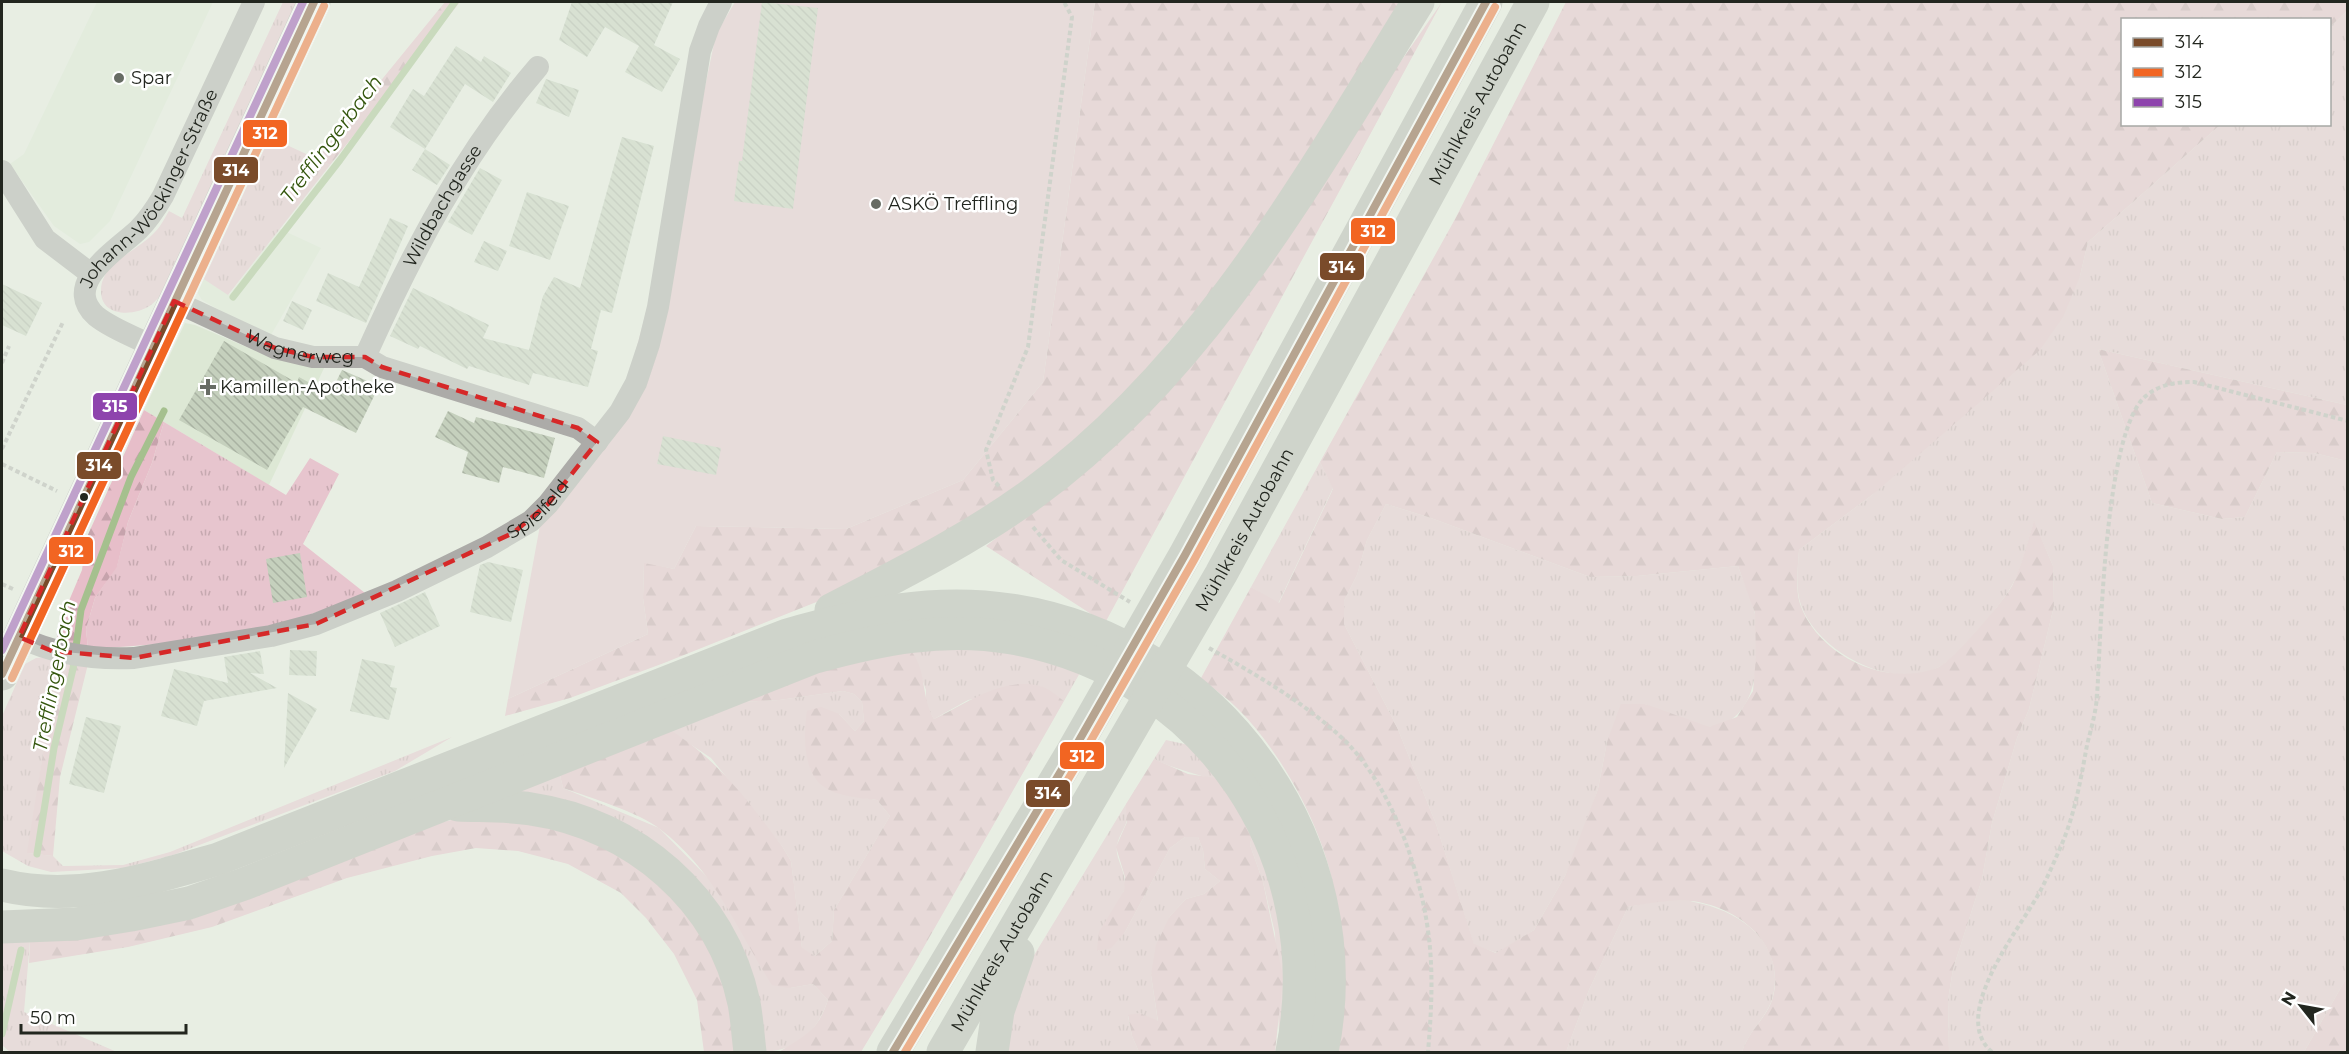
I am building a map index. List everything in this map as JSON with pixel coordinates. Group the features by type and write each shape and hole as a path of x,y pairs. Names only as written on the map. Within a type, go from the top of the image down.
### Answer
{"highway":[{"path":"2,885 53,894 144,881 218,859 787,635 979,530 1055,477 1145,394 1219,309 1297,196 1418,2"},
{"path":"893,1053 1073,751 1185,555 1486,2"},
{"name":"Mühlkreis Autobahn","path":"944,1053 1221,574 1533,2"},
{"path":"787,635 891,609 970,606 1011,610 1075,627 1110,640 1144,658 1183,684 1220,716 1250,749 1283,798 1309,855 1321,898 1328,947 1329,991 1322,1053"},
{"path":"3,926 76,924 189,903 446,805 815,657 870,642 944,633 1013,638 1047,647 1125,678 1162,703 1205,743 1252,801 1272,839 1287,881 1297,930 1300,979 1297,1027 1292,1053"},
{"path":"446,805 531,809 562,815 598,826 630,843 663,866 691,894 713,925 730,961 744,1002 750,1053"},
{"path":"2,865 45,883 87,889"},
{"path":"993,1053 998,1011 1011,976 1032,903"}],"main road":[{"path":"2,675 314,2"}],"street":[{"name":"Johann-Wöckinger-Straße","path":"153,346 94,314 87,294 91,274 150,218 163,196 254,2"},
{"name":"Spielfeld","path":"19,638 52,651 87,656 134,658 271,636 316,624 397,591 487,547 531,521 570,478 620,412 636,383 658,307 700,51 721,2"},
{"name":"Wildbachgasse","path":"365,357 395,290 440,206 490,128 538,67"},
{"path":"2,171 45,240 91,274"},
{"name":"Wagnerweg","path":"174,301 242,334 292,353 313,357 365,357 382,367 578,428 597,442"}],"path":[{"path":"1000,488 993,480 986,450 1028,347 1072,17 1064,2"},
{"path":"2,449 63,322"},
{"path":"2,363 9,346"},
{"path":"1992,1053 1979,1033 1977,1018 1981,1000 1989,978 2039,894 2062,843 2079,788 2097,699 2106,550 2120,452 2132,415 2146,395 2171,382 2194,382 2348,421"},
{"path":"2,465 57,490"},
{"path":"1028,522 1061,561 1132,603"},
{"path":"2,584 17,591"},
{"path":"1202,644 1263,679 1342,738 1389,804 1410,856 1430,946 1432,1003 1428,1053"}],"highlighted area":[{"path":"174,301 275,348 313,357 365,357 382,367 578,428 597,442 548,504 513,533 316,624 134,658 52,651 19,637"}],"shaded area":[{"name":"Spar","path":"97,2 213,2 110,221 89,242 80,244 54,226 10,164 24,154"},
{"path":"280,229 321,248 271,335 233,318 202,300 196,290 199,276 229,295"},
{"path":"185,323 195,325 270,357 325,366 269,485 144,410"}],"green space":[{"path":"283,2 301,2 164,292 153,304 136,312 112,310 102,299 101,290 107,272 155,232 169,211 182,218"},
{"path":"445,2 460,2 330,165 317,159"},
{"name":"ASKÖ Treffling","path":"735,2 1095,2 1043,382 963,480 846,529 696,526 674,569 644,563 643,598 648,634 508,699 541,520 612,440 701,106 716,34"},
{"path":"1095,2 1401,2 1248,249 1101,422 964,526 829,597 570,698 505,716 508,699 648,634 643,598 644,562 674,569 696,526 846,529 963,480 1043,382"},
{"path":"1442,2 1105,623 986,546 1102,456 1201,350"},
{"path":"1566,2 2347,2 2347,11 2331,26 2331,18 2121,18 2121,126 2219,126 2088,242 2080,276 2063,317 2039,351 1872,495 1799,550 1798,598 1809,623 1838,653 1877,670 1898,674 1919,673 1939,667 1978,630 2012,586 2034,521 2053,566 2054,606 2029,709 2017,738 1992,823 1982,879 1953,969 1948,1000 1949,1052 1742,1052 1773,997 1775,978 1772,961 1765,945 1742,920 1710,905 1684,901 1628,907 1589,990 1566,1052 1334,1052 1337,911 1326,858 1304,803 1273,752 1239,710 1201,678 1251,587 1279,603 1333,489 1320,462 1454,221","holes":["1386,504 1431,518 1590,577 1637,576 1738,566 1755,613 1756,657 1753,691 1737,717 1709,727 1645,704 1621,704 1607,742 1598,789 1565,876 1534,930 1496,953 1474,944 1436,824 1397,727 1344,624 1344,601 1357,575 1367,540"]},
{"path":"2347,11 2347,405 2098,349 2152,503 2222,519 2245,517 2277,452 2314,453 2347,461 2347,977 2304,1052 1949,1052 1948,1000 1953,969 1982,879 1992,823 2017,738 2029,709 2054,606 2053,566 2034,522 2015,580 1979,630 1941,666 1922,673 1902,674 1880,671 1859,663 1840,652 1823,638 1810,622 1801,605 1797,578 1799,550 1872,495 2080,276 2088,242 2219,126 2331,126 2331,26"},
{"path":"263,134 330,165 228,295 199,276"},
{"path":"2098,349 2347,405 2347,461 2314,453 2277,452 2245,517 2222,519 2152,503"},
{"path":"144,410 164,422 152,463 128,522 117,567 95,598 86,629 88,649 56,644 60,622 82,570 86,539"},
{"path":"164,422 286,495 310,458 339,474 303,544 365,593 299,618 230,634 159,644 88,649 86,629 95,598 117,566 128,522 152,463"},
{"path":"1320,462 1333,488 1278,604 1251,587"},
{"path":"1386,504 1431,518 1590,577 1637,576 1738,566 1754,608 1757,630 1756,665 1748,700 1739,713 1726,723 1703,727 1677,719 1645,704 1607,742 1598,789 1580,841 1565,876 1534,930 1497,953 1474,945 1436,824 1397,727 1344,624 1344,601 1357,575 1367,540"},
{"path":"986,643 1081,671 1064,701 1040,686 968,700 934,719 926,706 926,690 912,652"},
{"path":"912,652 920,668 927,703 934,719 985,693 1013,685 1040,686 1064,701 913,966 861,1052 779,1052 810,1032 824,1011 828,1000 813,984 790,988 772,985 711,882 679,846 660,829 640,817 563,788 559,771 663,726 682,738 729,780 782,846 791,861 802,948 815,956 832,941 834,910 890,816 877,800 835,792 823,786 816,779 811,771 806,751 807,711 821,707 839,714 855,731 864,721 862,702 854,694 843,691 779,700 721,703 815,668"},
{"path":"46,657 69,663 47,728 28,853 53,856 63,866 123,865 170,852 452,737 395,771 173,855 124,868 51,872 28,866 2,851 2,716 25,664 36,658"},
{"path":"69,663 88,664 60,777 53,856 27,853 47,728"},
{"path":"843,691 854,694 862,702 864,721 855,731 839,714 810,768 831,789 847,795 877,800 890,816 834,910 832,941 815,956 802,949 791,861 782,846 711,758 663,726 721,703 779,700"},
{"path":"1166,740 1198,747 1233,788 1154,759"},
{"path":"1154,759 1188,774 1222,779 1255,822 1250,845 1263,882 1283,977 1275,1052 1139,1052 1132,1036 1128,1015 1140,1013 1158,1021 1151,975 1156,945 1170,916 1186,899 1204,894 1220,881 1205,869 1203,850 1198,837 1185,837 1170,848 1125,932 1111,948 1097,951 1099,932 1124,891 1125,877 1116,847 1127,822 1126,804"},
{"path":"559,771 563,788 659,828 717,887 737,919 790,988 813,984 828,1000 817,1022 803,1039 784,1049 759,1052 742,963 482,798"},
{"path":"1126,804 1127,820 1117,845 1125,879 1124,891 1104,925 1098,951 1125,932 1170,848 1185,837 1198,837 1203,850 1205,869 1220,881 1204,894 1186,899 1170,916 1151,975 1158,1022 1140,1013 1128,1016 1132,1036 1139,1052 1001,1052 1025,970"},
{"path":"495,815 609,844 694,916 729,990 737,1052 704,1052 697,1000 674,954 646,918 621,893 568,864 518,851 476,848 432,856 347,878 212,927 128,947 29,963 30,941 413,829 460,818"},
{"path":"1255,822 1283,901 1286,1052 1275,1052 1279,1032 1275,933 1263,882 1250,845"},
{"path":"1681,900 1711,906 1743,922 1756,933 1766,945 1775,977 1773,996 1767,1011 1749,1037 1742,1052 1566,1052 1589,990 1628,907 1657,901"},
{"path":"30,941 24,1012 117,1052 10,1052 2,1045 2,942"},
{"path":"2347,977 2347,1052 2304,1052"}],"building":[{"path":"572,2 673,2 654,45 680,59 662,92 625,72 639,46 605,27 587,57 559,40"},
{"path":"762,2 818,8 793,209 734,201 739,161 742,161"},
{"path":"456,46 481,62 484,56 511,73 493,102 465,84 425,149 390,127 413,89 424,96"},
{"path":"546,79 579,90 569,117 536,103"},
{"path":"622,137 654,146 612,313 601,310 591,349 598,351 588,387 533,373 529,385 469,366 467,369 420,346 418,349 390,336 413,288 489,325 483,338 529,350 543,296 554,277 580,288"},
{"path":"425,149 450,165 437,185 412,170"},
{"path":"480,168 502,180 472,235 448,222"},
{"path":"527,192 569,206 550,260 509,246"},
{"path":"390,218 408,226 366,323 316,301 328,273 359,287"},
{"path":"484,241 507,251 498,271 474,262"},
{"path":"2,284 42,303 26,336 2,325"},
{"path":"292,301 312,310 303,330 283,321"},
{"path":"224,341 297,383 299,377 330,394 342,370 379,386 356,433 303,407 267,470 179,420"},
{"path":"448,411 474,423 476,417 555,438 544,478 503,467 499,483 462,473 468,452 435,437"},
{"path":"663,436 721,448 716,475 657,464"},
{"path":"300,553 307,597 273,603 266,559"},
{"path":"488,562 523,570 511,622 470,612 480,565"},
{"path":"425,592 440,626 395,647 380,613"},
{"path":"290,650 317,651 316,676 289,675"},
{"path":"260,651 264,674 250,673 277,688 204,701 197,726 161,716 174,669 228,683 224,657"},
{"path":"362,659 395,666 390,687 397,688 389,720 350,711"},
{"path":"288,693 317,709 284,768"},
{"path":"86,717 121,726 104,793 69,784"}],"waterway":[{"name":"Trefflingerbach","path":"233,297 340,160 455,2"},
{"name":"Trefflingerbach","path":"37,854 54,748 73,669 81,610 131,477 164,411"},
{"name":"Trefflingerbach","path":"2,1034 21,950"}],"transit line":[{"name":"315","path":"2,650 303,2"},
{"name":"314","path":"2,674 314,2"},
{"name":"314","path":"893,1052 1073,751 1185,555 1486,2"},
{"name":"312","path":"12,678 324,6"},
{"name":"312","path":"905,1052 1082,756 1194,560 1495,7"}],"place":[{"name":"Spar","path":"119,78"},
{"name":"ASKÖ Treffling","path":"876,204"},
{"name":"Kamillen-Apotheke","path":"208,387"}]}
